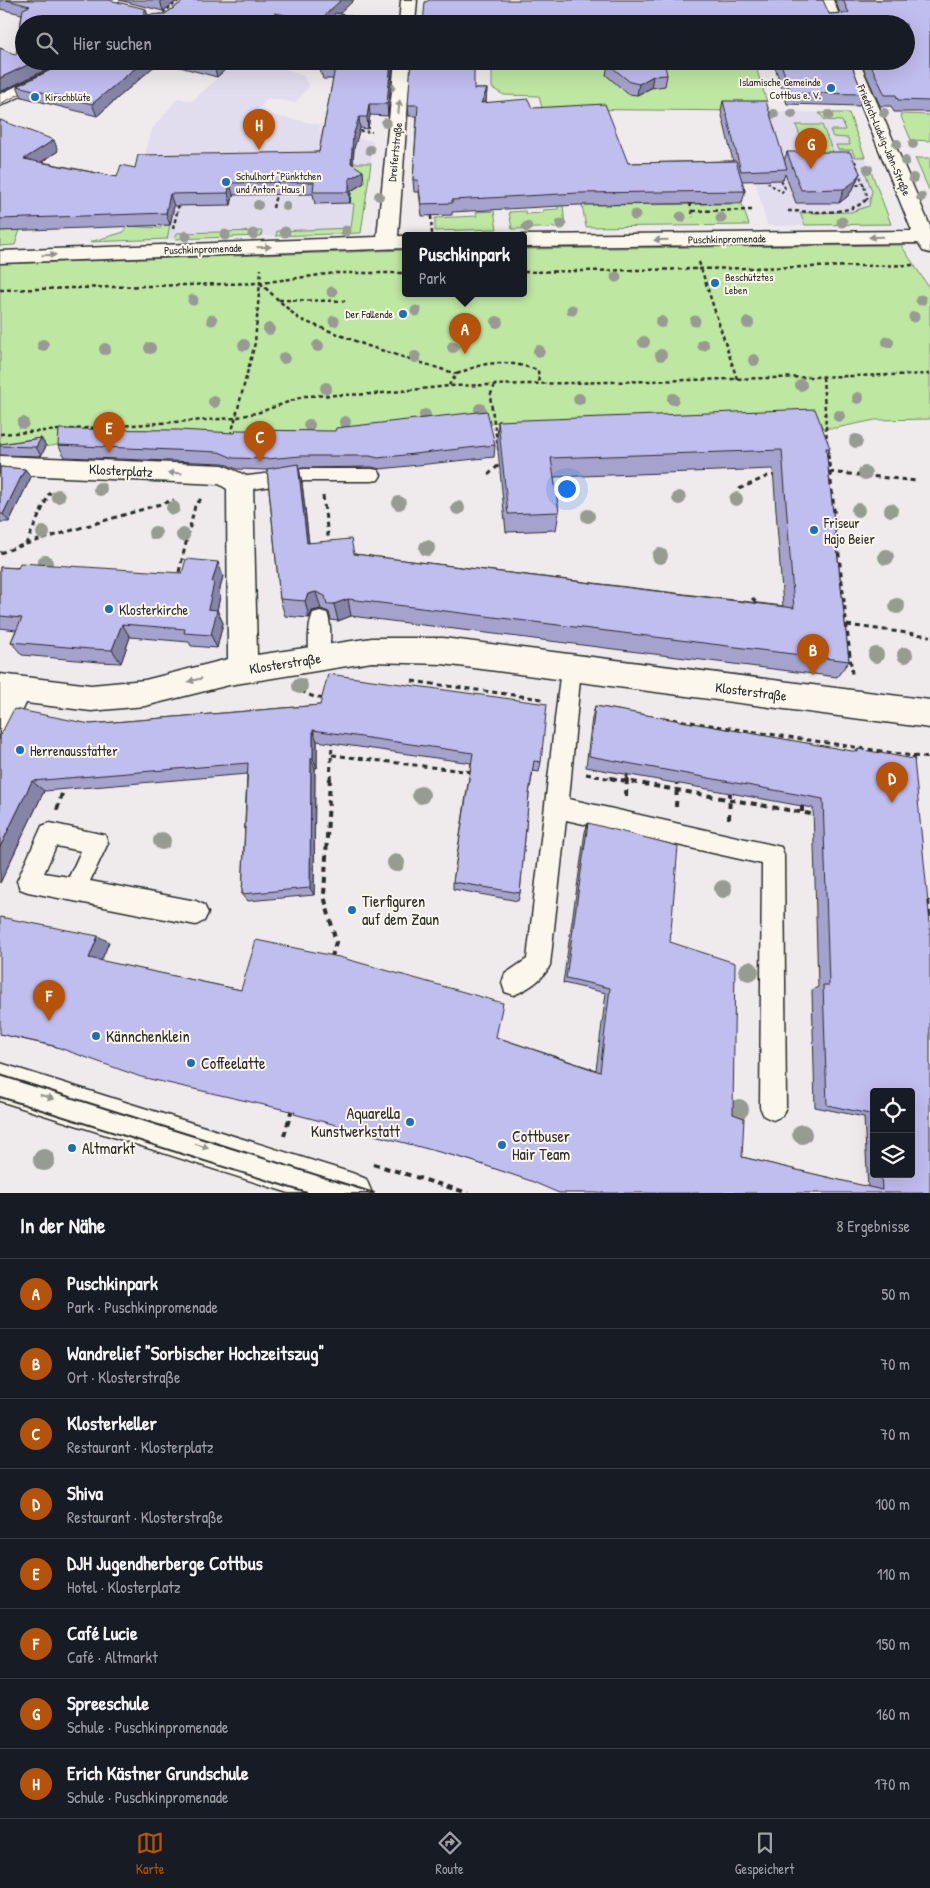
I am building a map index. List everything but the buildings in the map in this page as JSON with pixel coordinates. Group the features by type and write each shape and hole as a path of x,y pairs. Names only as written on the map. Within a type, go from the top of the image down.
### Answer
{"street":[{"path":"407,15 409,0"},
{"path":"825,0 831,15"},
{"path":"0,101 64,70"},
{"name":"Dreifertstraße","path":"396,242 403,70"},
{"name":"Friedrich-Ludwig-Jahn-Straße","path":"855,70 927,246"},
{"name":"Puschkinpromenade","path":"527,241 927,246"},
{"name":"Puschkinpromenade","path":"0,257 396,242"},
{"name":"Klosterplatz","path":"0,465 61,468 224,482"},
{"path":"224,482 243,669"},
{"name":"Klosterstraße","path":"9,689 91,698 146,693 243,669 319,657 372,650 442,651 930,714"},
{"path":"0,725 9,689"},
{"path":"0,1082 352,1193"}],"lane":[{"name":"Klosterplatz","path":"224,482 304,475 372,475"},
{"path":"319,657 320,619"},
{"path":"514,983 538,965 557,808 571,668"},
{"path":"557,808 773,855 773,1107"},
{"path":"75,889 97,843 50,834 28,881 196,913"}],"path":[{"path":"159,15 180,0"},
{"path":"360,130 375,132"},
{"path":"788,210 835,210 853,208 865,202 868,198 865,185 855,161"},
{"path":"765,176 768,183 782,192 785,188 782,180"},
{"path":"845,185 865,185"},
{"path":"273,208 276,194"},
{"path":"173,230 180,202"},
{"path":"690,203 694,218"},
{"path":"833,205 835,210"},
{"path":"692,211 753,210"},
{"path":"431,216 432,232"},
{"path":"527,272 702,270 927,246"},
{"path":"697,254 737,379"},
{"path":"0,290 260,282 335,274 402,273"},
{"path":"260,282 299,319 368,346 457,374"},
{"path":"179,572 195,506 224,482 234,418 255,342 260,282"},
{"path":"279,300 345,300"},
{"path":"449,386 457,374 482,362 512,362 538,370 539,383"},
{"path":"0,434 234,418 260,412 305,396 374,394 449,386 930,374"},
{"path":"823,376 829,472 856,704"},
{"path":"488,475 500,464 490,396 496,385"},
{"path":"26,544 61,468"},
{"path":"820,472 918,481"},
{"path":"320,475 330,550"},
{"path":"739,489 768,476 785,475"},
{"path":"0,553 224,482"},
{"path":"752,598 759,605"},
{"path":"847,625 930,636"},
{"path":"404,680 568,703"},
{"path":"314,696 327,699"},
{"path":"656,717 832,745 930,758"},
{"path":"328,970 336,942 324,896 332,743"},
{"path":"332,755 474,772"},
{"path":"913,756 914,765"},
{"path":"561,770 820,815"},
{"path":"50,834 65,783"},
{"path":"676,812 677,783"},
{"path":"728,821 730,793"},
{"path":"802,806 802,812"},
{"path":"927,893 930,922"},
{"path":"284,1137 294,1100"}],"shaded area":[{"path":"227,70 288,70 304,76 309,87 295,103 268,98 256,112 322,125 319,131 374,141 361,233 122,241 152,129 178,98 192,101"},
{"path":"737,111 849,113 892,225 767,226"}],"green space":[{"path":"492,70 757,70 767,102 744,102 746,111 545,109 542,108 539,96 504,95 492,88"},
{"path":"819,113 849,113 865,157 855,157 852,150 838,150 836,145 850,145 848,138 833,137 830,130 845,130 842,121 825,120"},
{"path":"900,114 930,115 930,141 911,140"},
{"path":"796,125 822,125 835,157 808,157"},
{"path":"915,158 930,158 930,192"},
{"path":"559,160 565,227 512,229 509,212 543,213 543,210 558,209 555,161"},
{"path":"353,163 371,163 361,233 276,236 277,231 351,228 354,204 350,203"},
{"path":"863,166 869,166 891,224 805,225 800,213 851,212 869,206 872,191"},
{"path":"742,204 749,225 586,227 582,205"},
{"path":"494,211 497,229 435,231 435,218 477,216 476,212"},
{"path":"161,225 170,225 167,239 90,242 124,232 126,226 161,228"},
{"path":"20,230 15,245 0,246 0,231"},
{"path":"262,231 261,236 175,239 177,233"},
{"path":"901,245 930,289 930,419 875,420 836,428 500,422 369,436 82,441 0,454 0,264 402,250 402,297 527,297 527,249"}],"tram line":[{"path":"0,104 34,87"},
{"path":"0,1075 374,1193"},
{"path":"0,1097 307,1193"}],"place":[{"name":"Islamische Gemeinde Cottbus e. V.","path":"831,88"},
{"name":"Kirschblüte","path":"35,97"},
{"name":"Erich Kästner Grundschule","path":"259,150"},
{"name":"Spreeschule","path":"811,169"},
{"name":"Schulhort \"Pünktchen und Anton\" Haus I","path":"226,182"},
{"name":"Beschütztes Leben","path":"715,283"},
{"name":"Der Fallende","path":"403,314"},
{"name":"Puschkinpark","path":"465,354"},
{"name":"DJH Jugendherberge Cottbus","path":"109,453"},
{"name":"Klosterkeller","path":"260,462"},
{"name":"Friseur Hajo Beier","path":"814,530"},
{"name":"Klosterkirche","path":"109,609"},
{"name":"Wandrelief \"Sorbischer Hochzeitszug\"","path":"813,675"},
{"name":"Herrenausstatter","path":"20,750"},
{"name":"Shiva","path":"892,803"},
{"name":"Tierfiguren auf dem Zaun","path":"352,910"},
{"name":"Café Lucie","path":"49,1021"},
{"name":"Kännchenklein","path":"96,1036"},
{"name":"Coffeelatte","path":"191,1063"},
{"name":"Aquarella Kunstwerkstatt","path":"410,1122"},
{"name":"Cottbuser Hair Team","path":"502,1145"},
{"name":"Altmarkt","path":"72,1148"}]}
